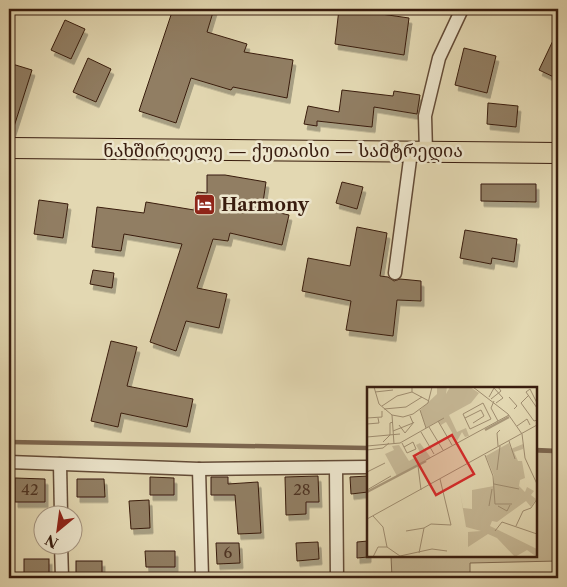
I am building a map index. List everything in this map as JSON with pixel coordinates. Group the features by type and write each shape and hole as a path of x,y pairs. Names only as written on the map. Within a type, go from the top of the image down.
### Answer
{"main road":[{"name":"ნახშირღელე — ქუთაისი — სამტრედია","path":"9,148 558,153"}],"street":[{"path":"395,273 438,58 462,9"},
{"path":"9,462 199,469 367,468"},
{"path":"60,464 61,504"},
{"path":"336,468 337,578"},
{"path":"199,469 202,578"},
{"path":"62,554 62,578"}],"shaded area":[{"path":"537,452 558,453 558,561 470,563 470,578 392,578 391,557 537,557"}],"building":[{"path":"173,9 214,9 207,32 247,44 244,52 293,60 287,98 233,87 231,90 191,78 176,123 139,111"},
{"path":"339,9 374,9 374,13 409,18 404,55 335,44"},
{"path":"65,20 85,29 71,59 51,50"},
{"path":"558,30 558,79 539,70"},
{"path":"464,48 496,56 487,93 455,85"},
{"path":"88,58 111,69 96,102 73,92"},
{"path":"9,63 32,70 11,136 9,136"},
{"path":"342,90 393,96 394,91 420,95 417,114 374,107 372,127 317,121 317,126 304,124 308,106 339,112"},
{"path":"488,103 518,106 516,127 487,124"},
{"path":"207,175 225,175 266,182 262,209 289,215 282,245 230,233 228,241 213,239 197,288 227,294 219,328 186,321 176,351 150,342 182,244 124,234 121,251 92,247 97,207 144,213 146,202 194,210 197,192 207,193"},
{"path":"342,182 363,187 357,209 336,203"},
{"path":"481,184 536,184 536,202 481,201"},
{"path":"39,200 68,204 63,238 34,234"},
{"path":"357,227 387,233 380,276 388,277 394,281 400,279 421,281 421,301 397,300 393,336 346,330 351,301 302,291 308,258 350,266"},
{"path":"465,230 517,239 514,262 492,258 491,264 460,258"},
{"path":"93,270 114,273 112,288 90,284"},
{"path":"111,341 137,347 127,386 193,399 187,427 121,413 118,427 91,421"},
{"path":"318,476 319,502 306,502 306,514 286,515 285,477"},
{"path":"367,476 367,492 351,494 350,477"},
{"path":"150,477 174,478 174,495 150,495"},
{"path":"211,477 228,477 228,484 258,482 261,533 238,534 235,495 211,495"},
{"path":"15,478 45,479 45,502 15,502"},
{"path":"77,479 104,479 105,497 77,497"},
{"path":"149,500 150,528 131,529 129,501"},
{"path":"367,541 368,557 357,558 357,542"},
{"path":"318,542 319,559 297,561 296,543"},
{"path":"216,543 239,543 240,563 217,564"},
{"path":"145,551 175,551 175,567 146,567"},
{"path":"24,559 49,559 49,576 24,576"},
{"path":"76,561 102,561 102,578 76,578"}],"waterway":[{"path":"9,442 367,448"},
{"path":"537,450 558,451"}],"place":[{"name":"Harmony","path":"205,205"}]}
